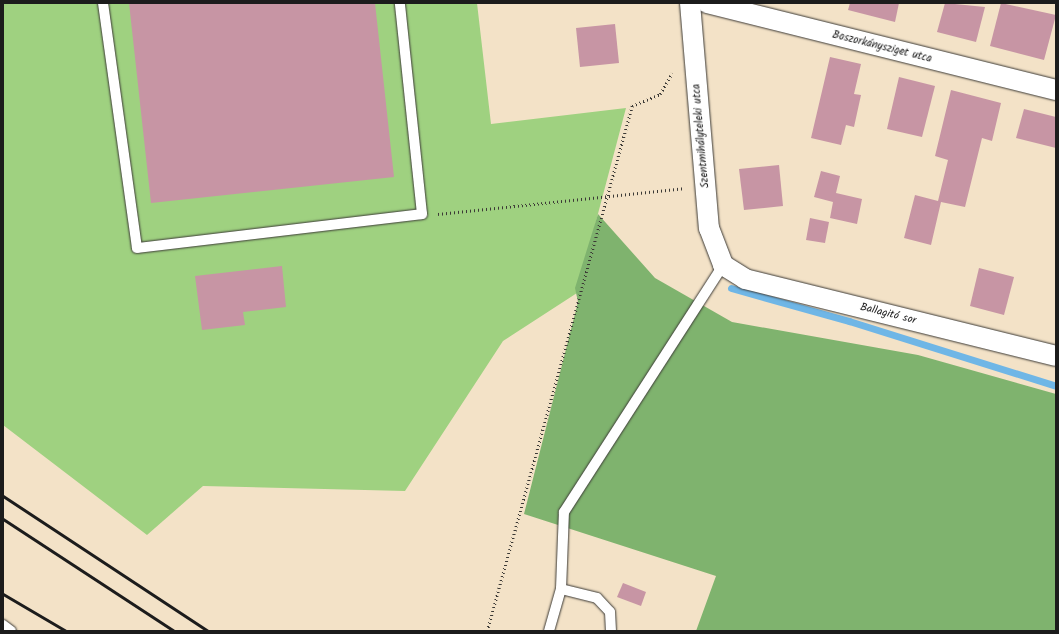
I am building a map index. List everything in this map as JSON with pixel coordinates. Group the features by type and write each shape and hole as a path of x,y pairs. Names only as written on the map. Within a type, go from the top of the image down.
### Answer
{"street":[{"name":"Szentmihályteleki utca","path":"690,3 709,228 723,265"},
{"name":"Boszorkánysziget utca","path":"707,3 1056,90"},
{"name":"Ballagitó sor","path":"723,265 745,279 850,310 1056,356"}],"lane":[{"path":"103,3 137,248 422,214 400,3"},
{"path":"549,631 561,589 564,512 723,265"},
{"path":"561,589 597,598 610,612 611,631"},
{"path":"3,625 11,631"}],"path":[{"path":"487,631 632,106 660,94 674,69"},
{"path":"422,214 459,214 705,185"}],"green space":[{"path":"3,3 477,3 491,124 626,108 577,293 503,341 405,491 203,486 147,535 3,425"},
{"path":"598,214 655,278 732,322 918,355 1056,394 1056,631 696,631 716,576 524,514 578,302 575,288"}],"building":[{"path":"129,3 375,3 394,177 151,203"},
{"path":"850,3 899,3 895,22 848,10"},
{"path":"945,3 985,7 976,42 937,32"},
{"path":"1001,3 1056,15 1044,60 990,46"},
{"path":"615,24 619,63 580,67 576,28"},
{"path":"830,57 861,64 854,94 861,95 854,127 846,125 841,145 811,138"},
{"path":"899,77 935,86 922,137 887,129"},
{"path":"951,90 1001,103 992,141 982,138 965,207 941,202 931,245 904,238 915,195 938,201 948,160 935,156"},
{"path":"1024,109 1056,117 1056,148 1016,138"},
{"path":"779,165 783,206 744,210 739,169"},
{"path":"821,171 840,176 836,193 862,199 857,224 830,218 833,202 814,197"},
{"path":"810,218 829,222 825,243 806,240"},
{"path":"282,266 286,307 243,312 245,325 202,330 195,276"},
{"path":"979,268 1014,277 1004,315 970,306"},
{"path":"623,583 646,592 641,606 617,597"}],"waterway":[{"path":"731,288 849,321 1056,386"}],"railway":[{"path":"3,496 208,631"},
{"path":"3,519 174,631"},
{"path":"3,594 66,631"}]}
